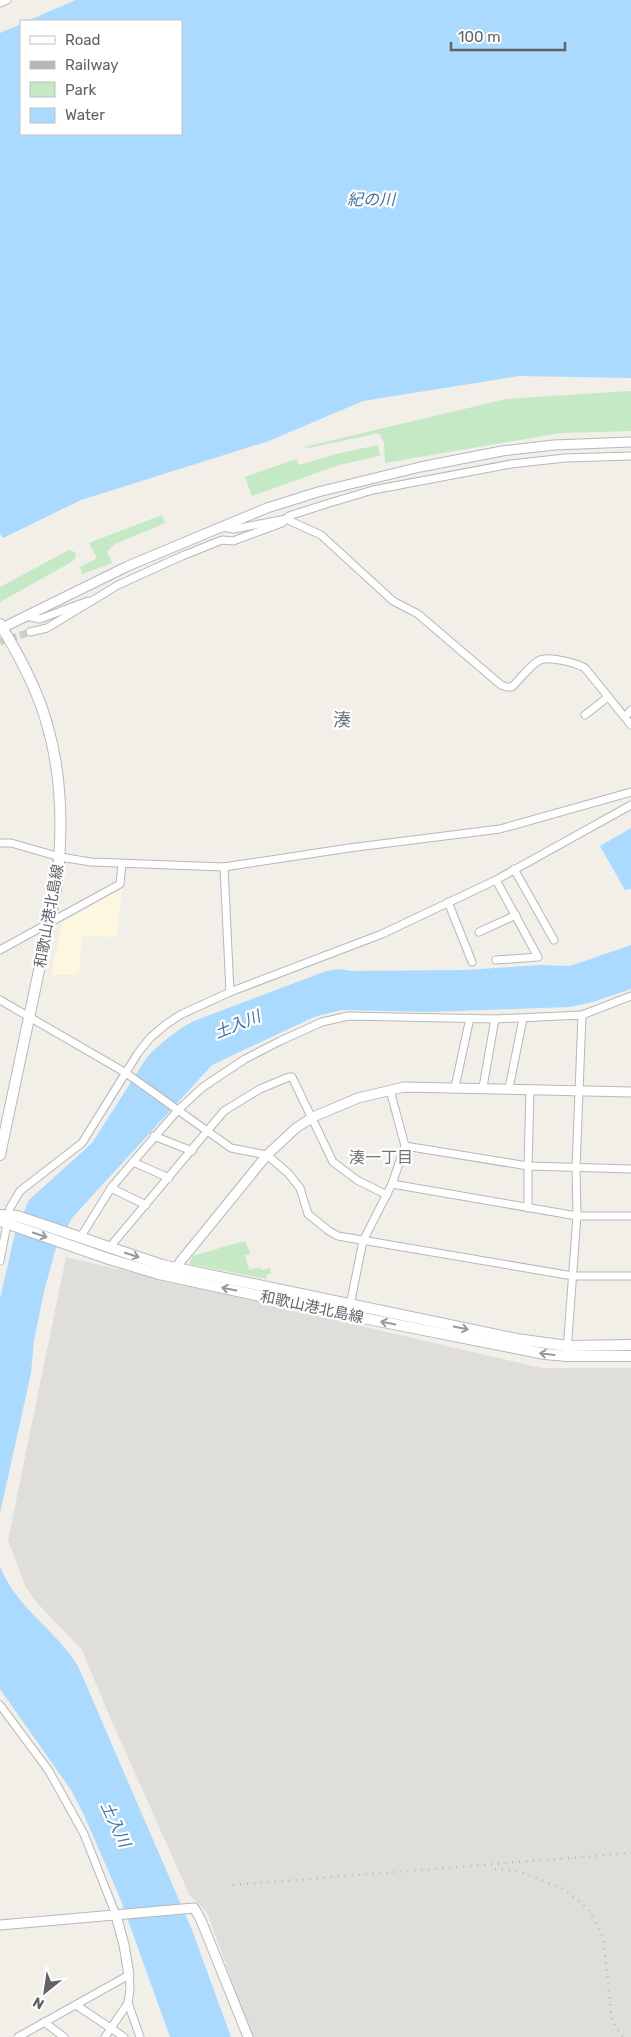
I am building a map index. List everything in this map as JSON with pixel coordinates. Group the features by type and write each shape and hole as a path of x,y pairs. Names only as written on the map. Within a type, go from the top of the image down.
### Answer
{"main road":[{"name":"和歌山港北島線","path":"0,1155 49,924 60,857 61,809 58,778 48,724 32,683 1,627"},
{"name":"和歌山港北島線","path":"8,1220 68,1239 119,1262 350,1304 567,1351 631,1345"},
{"name":"和歌山港北島線","path":"68,1239 80,1238 176,1273 348,1315 516,1349 631,1356"}],"street":[{"path":"0,3 6,0"},
{"path":"1,627 100,578 267,508 318,492 420,467 502,451 554,445 631,442"},
{"path":"26,616 40,619 90,600 118,585 222,540 233,541 282,523 290,516 372,490 511,464 565,458 631,456"},
{"path":"220,527 234,529 286,519 321,535 393,600 418,614 501,685 512,687 538,662 544,659 576,663 585,668 631,725"},
{"path":"30,632 47,628 82,608 90,600"},
{"path":"585,715 608,697"},
{"path":"625,717 631,710"},
{"path":"0,843 11,843 60,857 91,862 224,867 349,848 500,829 631,792"},
{"path":"0,1261 14,1199 20,1191 74,1150 87,1137 128,1074 138,1053 150,1038 165,1025 180,1015 230,992 382,934 496,880 631,805"},
{"path":"0,950 120,884 122,864"},
{"path":"224,867 230,992"},
{"path":"514,869 554,940"},
{"path":"496,880 538,957 496,960"},
{"path":"448,902 472,962"},
{"path":"478,932 516,915"},
{"path":"80,1238 111,1188 176,1108 245,1059 322,1022 348,1016 523,1019 582,1016 631,996"},
{"path":"0,1000 128,1074 209,1130 231,1148 267,1155 288,1173 300,1188 308,1214 338,1236 573,1276 631,1276"},
{"path":"567,1351 577,1216 576,1168 582,1016"},
{"path":"455,1087 470,1018"},
{"path":"483,1087 495,1019"},
{"path":"509,1088 523,1019"},
{"path":"111,1249 114,1242 224,1111 260,1089 289,1077 292,1077 313,1117 333,1162 357,1180 387,1195"},
{"path":"176,1273 180,1262 267,1155 296,1128 313,1117 358,1098 404,1087 483,1087 631,1092"},
{"path":"528,1208 530,1089"},
{"path":"348,1315 363,1240 392,1184 405,1146 390,1090"},
{"path":"154,1136 192,1151"},
{"path":"405,1146 528,1166 631,1169"},
{"path":"133,1162 169,1178"},
{"path":"392,1184 577,1216 631,1216"},
{"path":"111,1188 146,1205"},
{"path":"0,1705 49,1771 84,1834 119,1915 130,1989 128,2003 105,2037"},
{"path":"0,1925 194,1908 201,1920 248,2037"},
{"path":"18,2037 129,1975"},
{"path":"128,2003 140,2037"},
{"path":"76,2005 124,2037"},
{"path":"44,2022 64,2037"}],"shaded area":[{"path":"122,888 117,937 82,936 79,975 51,975 62,923"},
{"path":"66,1257 541,1368 631,1368 631,2037 251,2037 208,1914 189,1894 82,1650 38,1604 26,1588 8,1540"}],"green space":[{"path":"631,391 631,431 560,433 385,463 384,443 379,433 309,448 304,447 506,399"},
{"path":"378,445 380,456 339,465 252,496 245,477 296,459 299,465 336,454"},
{"path":"162,515 165,523 115,544 107,552 112,563 82,574 80,567 97,558 89,543"},
{"path":"69,550 75,552 76,556 73,561 0,602 0,587"},
{"path":"245,1242 251,1254 245,1255 249,1270 260,1267 261,1270 270,1268 271,1273 266,1275 267,1279 189,1264 193,1256"}],"water":[{"name":"紀の川","path":"76,0 631,0 631,378 519,376 363,401 269,441 81,500 3,538 0,534 0,33 20,24 20,135 182,135 182,20 29,20"},
{"path":"631,828 631,889 625,890 600,846"},
{"name":"土入川","path":"631,945 631,989 593,1002 569,1007 429,1012 342,1010 314,1017 212,1065 72,1218 55,1251 44,1292 34,1340 31,1373 0,1513 0,1299 16,1229 29,1200 92,1143 147,1057 158,1047 194,1021 326,971 339,969 352,971 466,970 540,965 570,966"},
{"name":"土入川","path":"0,1566 15,1594 59,1641 78,1666 192,1930 231,2037 170,2037 120,1898 84,1815 71,1790 0,1689"}],"tunnel":[{"path":"0,642 30,632"}],"railway":[{"path":"233,1885 631,1853"},
{"path":"495,1869 518,1871 564,1889 588,1909 603,1937 612,2021 623,2037"}],"district":[{"name":"湊","path":"342,720"},
{"name":"湊一丁目","path":"381,1157"}]}
